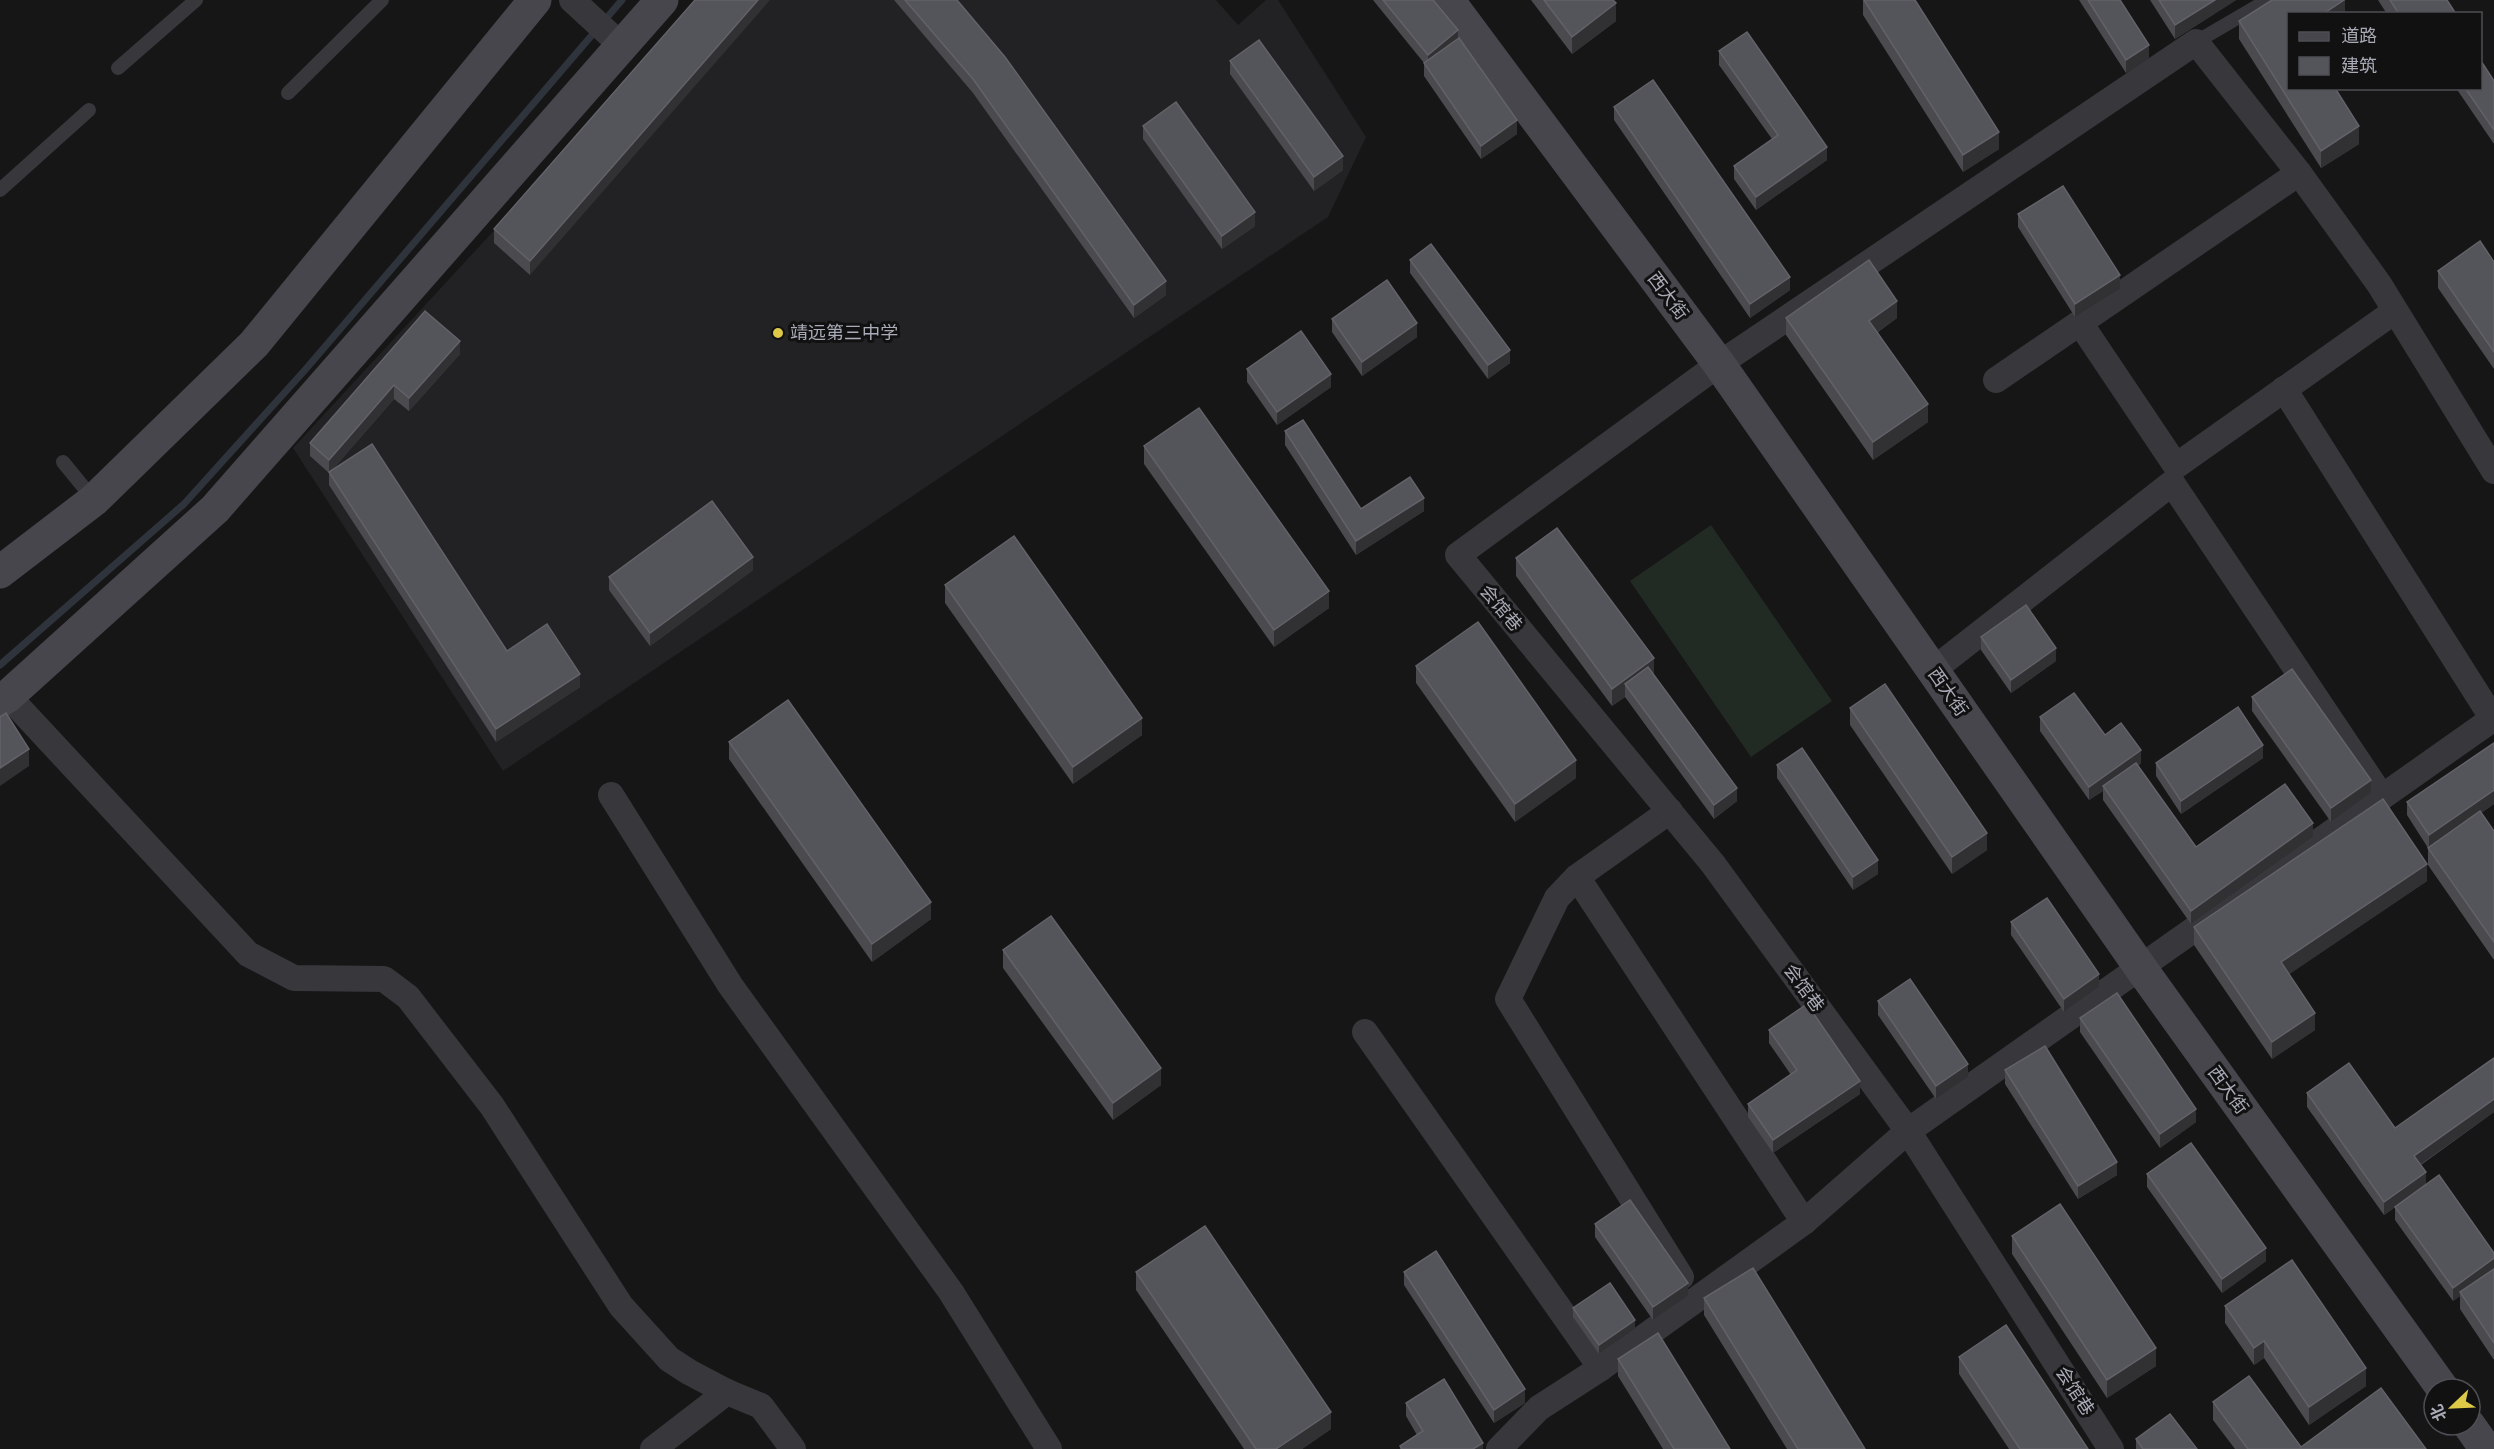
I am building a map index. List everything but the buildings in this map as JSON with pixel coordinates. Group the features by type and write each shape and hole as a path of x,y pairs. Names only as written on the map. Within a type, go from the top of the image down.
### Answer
{"main road":[{"path":"0,573 94,500 254,344 535,0"},
{"path":"4,699 215,509 617,41 662,0"},
{"name":"西大街","path":"1448,0 1719,364 2140,967 2434,1377"}],"street":[{"path":"579,6 617,41"},
{"path":"1719,364 2196,42 2299,173 2379,284 2494,471"},
{"path":"1996,380 2299,173"},
{"path":"2080,323 2176,466 2395,311"},
{"name":"会馆巷","path":"1719,364 1458,555 1713,864 1908,1131 2111,1449"},
{"path":"1499,1449 1539,1408 1601,1368 1804,1222 1908,1131 2494,719 2284,389"},
{"path":"1933,670 2172,483 2382,797"},
{"path":"4,699 248,954 294,978 384,979 408,997 492,1106 621,1306 669,1359 727,1392 761,1406 793,1449"},
{"path":"611,795 730,985 951,1292 1049,1449"},
{"path":"1670,811 1577,877 1557,898 1508,999 1696,1300"},
{"path":"1577,877 1804,1222"},
{"path":"1365,1032 1601,1368"},
{"path":"652,1449 727,1392"}],"lane":[{"path":"118,68 196,0"},
{"path":"288,93 382,0"},
{"path":"2196,42 2268,0"},
{"path":"0,190 89,110"},
{"path":"63,462 94,500"}],"shaded area":[{"name":"靖远第三中学","path":"707,0 1216,0 1238,25 1266,0 1278,0 1366,137 1328,217 503,771 293,448"},
{"path":"1711,525 1832,701 1751,757 1630,581"}],"waterway":[{"path":"0,665 184,504 305,370 622,0"}],"place":[{"name":"靖远第三中学","path":"778,333"}]}
